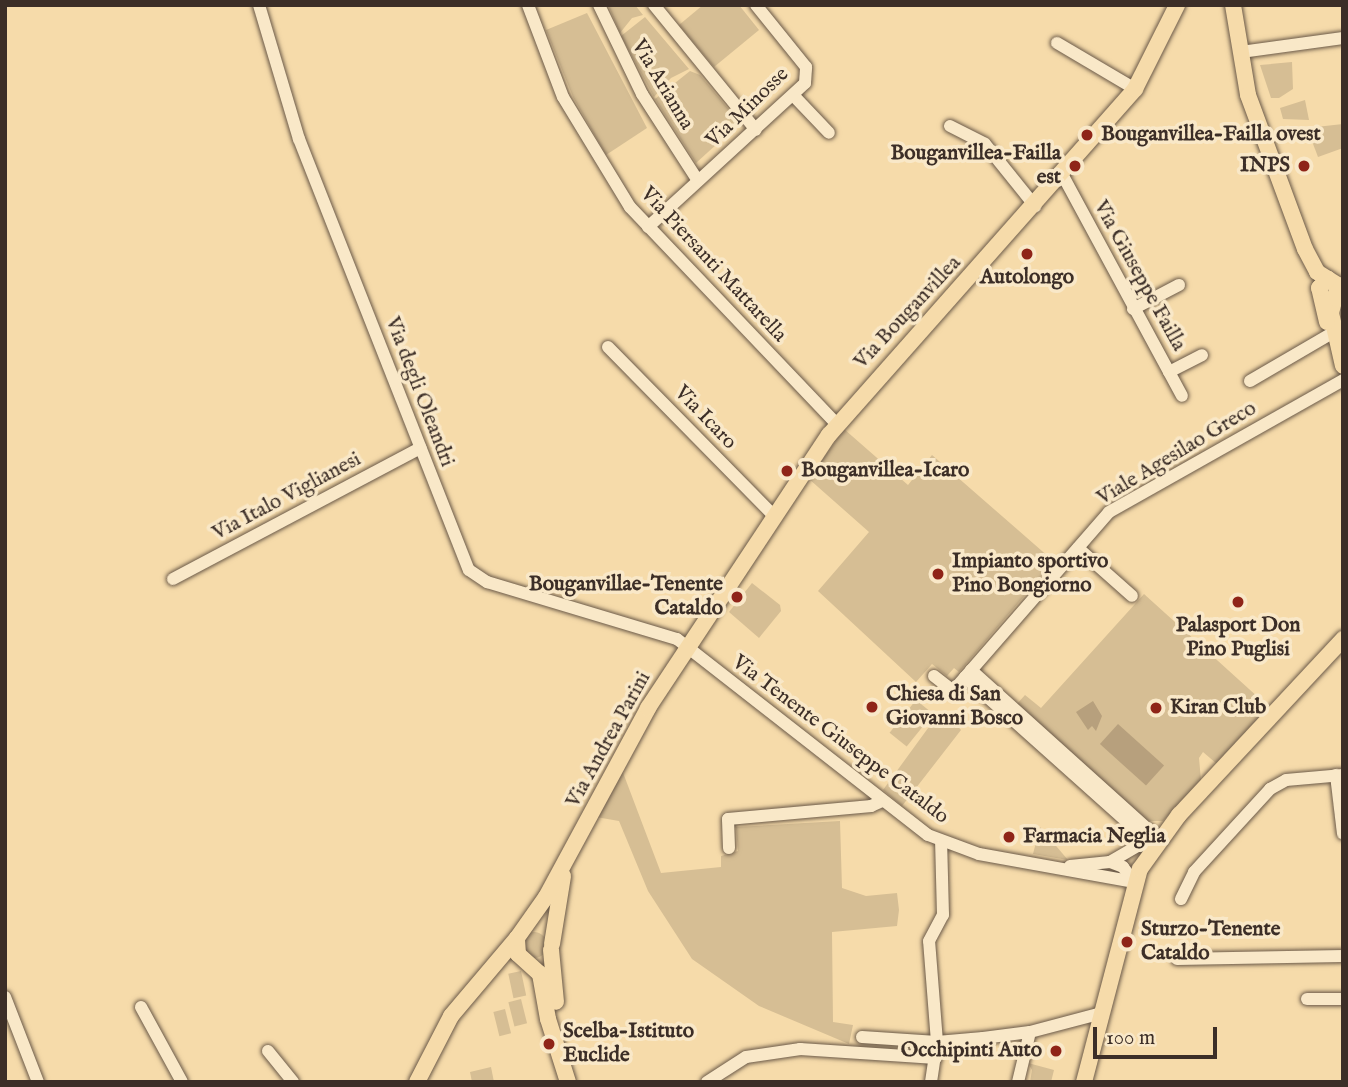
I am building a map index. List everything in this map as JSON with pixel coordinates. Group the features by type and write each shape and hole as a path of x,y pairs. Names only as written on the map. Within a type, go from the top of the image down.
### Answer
{"main road":[{"path":"1233,6 1248,95 1306,249 1317,272 1332,286 1334,336 1343,366"},
{"name":"Via Bouganvillea","path":"689,646 837,424 1035,206 1135,89 1174,10"},
{"path":"1084,1082 1134,882 1157,837 1343,639"},
{"name":"Via Andrea Parini","path":"568,857 648,708 689,646"},
{"path":"417,1082 451,1016 518,936 568,857"},
{"path":"568,857 552,947 557,1015 578,1082"},
{"path":"518,936 539,928 552,947"},
{"path":"518,936 524,960 540,974 548,1019 568,1082"},
{"path":"425,1065 499,968 524,960 539,962 552,947"}],"street":[{"name":"Via degli Oleandri","path":"260,5 299,139 462,561 478,578 677,639 689,646"},
{"name":"Via Piersanti Mattarella","path":"528,5 563,97 613,182 648,227 837,424"},
{"name":"Via Arianna","path":"599,5 642,94 698,181"},
{"name":"Via Arianna","path":"654,5 756,130"},
{"name":"Via Minosse","path":"648,227 756,130 807,79 806,67 756,5"},
{"path":"1241,52 1343,38"},
{"path":"1058,43 1135,89"},
{"path":"793,95 829,133"},
{"path":"950,126 985,144 1035,206"},
{"name":"Via Giuseppe Failla","path":"1062,174 1182,396"},
{"path":"1133,309 1179,285"},
{"path":"1250,381 1334,336"},
{"name":"Via Icaro","path":"608,347 774,516"},
{"path":"1169,372 1202,355"},
{"name":"Viale Agesilao Greco","path":"968,673 1109,512 1343,380"},
{"name":"Via Italo Viglianesi","path":"173,579 420,448"},
{"path":"1078,548 1132,596"},
{"name":"Via Tenente Giuseppe Cataldo","path":"689,646 882,801 941,841 979,854 1057,867"},
{"path":"934,676 953,691 968,673"},
{"path":"968,673 1157,837 1110,862 1057,867"},
{"path":"968,673 1137,831 1140,846"},
{"path":"1181,899 1194,872 1270,789 1286,780 1339,775 1343,834"},
{"path":"729,848 728,819 871,806 882,801"},
{"path":"931,1082 937,1042 929,941 943,915 941,841"},
{"path":"1110,862 1123,867 1134,882"},
{"path":"1057,867 1134,882"},
{"path":"1108,879 1120,888 1128,908"},
{"path":"1177,959 1343,956"},
{"path":"5,997 38,1082"},
{"path":"1307,999 1343,999"},
{"path":"141,1007 182,1082"},
{"path":"863,1037 937,1042 1030,1032 1101,1013"},
{"path":"1018,1082 1030,1032"},
{"path":"707,1082 746,1057 788,1050 936,1058"},
{"path":"268,1051 293,1082"}],"shaded area":[{"path":"608,5 635,5 643,15 632,18 620,33"},
{"path":"703,5 739,5 759,30 714,67 679,25"},
{"path":"587,13 647,128 606,155 573,97 546,30"},
{"path":"645,17 689,69 671,78 654,97 621,36"},
{"path":"1292,62 1293,89 1279,98 1271,98 1260,65"},
{"path":"690,71 700,75 740,123 696,163 655,99"},
{"path":"1305,100 1309,120 1283,119 1280,108"},
{"path":"1343,124 1343,148 1318,157 1307,128"},
{"name":"Impianto sportivo Pino Bongiorno","path":"844,429 908,485 932,455 1050,558 1046,563 1049,567 959,672 954,668 947,676 932,664 916,682 818,591 869,532 809,479"},
{"path":"752,583 780,605 781,611 759,638 729,612"},
{"name":"Kiran Club","path":"1144,594 1270,708 1217,764 1203,752 1199,758 1201,780 1163,821 1147,821 1017,704 1025,695 1041,708"},
{"path":"916,700 933,714 907,746 890,733"},
{"path":"1093,701 1102,716 1096,731 1092,726 1088,730 1076,712"},
{"path":"939,713 945,718 948,715 961,730 902,806 883,790"},
{"path":"1118,724 1164,765 1146,786 1100,744"},
{"path":"622,770 661,873 721,867 721,856 738,851 736,827 840,821 842,888 866,896 897,893 899,910 897,926 832,932 833,1022 853,1025 849,1044 759,1006 692,959 648,891 619,821 596,817"},
{"path":"1040,827 1068,860 1033,854"},
{"path":"534,932 543,936 547,945 543,954 534,958 525,954 521,945 525,936"},
{"path":"521,971 526,995 513,998 508,974"},
{"path":"521,999 527,1023 514,1026 508,1002"},
{"path":"505,1009 511,1033 499,1036 493,1012"},
{"path":"1028,1063 1054,1070 1051,1082 1030,1082 1032,1070"},
{"path":"491,1067 494,1082 472,1082 470,1072"}],"place":[{"name":"Bouganvillea-Failla ovest","path":"1087,135"},
{"name":"Bouganvillea-Failla est","path":"1075,166"},
{"name":"INPS","path":"1304,166"},
{"name":"Autolongo","path":"1027,254"},
{"name":"Bouganvillea-Icaro","path":"787,471"},
{"name":"Impianto sportivo Pino Bongiorno","path":"938,574"},
{"name":"Bouganvillae-Tenente Cataldo","path":"737,597"},
{"name":"Palasport Don Pino Puglisi","path":"1238,602"},
{"name":"Chiesa di San Giovanni Bosco","path":"872,707"},
{"name":"Kiran Club","path":"1156,708"},
{"name":"Farmacia Neglia","path":"1009,837"},
{"name":"Sturzo-Tenente Cataldo","path":"1127,942"},
{"name":"Scelba-Istituto Euclide","path":"549,1044"},
{"name":"Occhipinti Auto","path":"1056,1051"}]}
